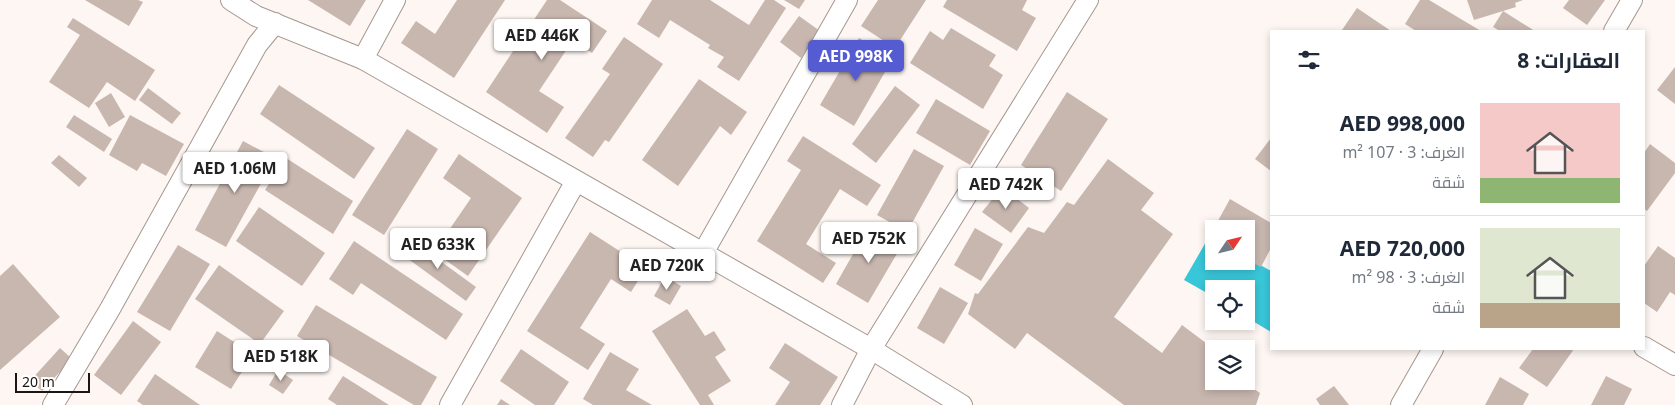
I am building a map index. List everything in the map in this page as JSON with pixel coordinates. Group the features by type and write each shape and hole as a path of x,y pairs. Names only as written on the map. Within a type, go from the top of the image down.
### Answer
{"street":[{"path":"231,0 256,16 363,59 872,349 962,405"},
{"path":"363,59 395,0"},
{"path":"703,253 847,0"},
{"path":"842,405 872,349 1088,0"},
{"path":"1615,30 1632,0"},
{"path":"53,405 257,45 275,23"},
{"path":"450,405 576,181"},
{"path":"1645,348 1675,365"},
{"path":"1401,405 1432,350"}],"water":[{"path":"1205,244 1205,270 1255,270 1255,262 1270,270 1270,331 1255,322 1255,280 1205,280 1205,292 1184,280"}],"building":[{"path":"85,0 138,0 143,2 129,26"},
{"path":"308,0 366,0 350,26"},
{"path":"457,0 505,0 454,78 401,43 416,21 435,34"},
{"path":"547,0 560,0 607,31 592,53 573,40 539,91 564,107 547,133 486,92"},
{"path":"652,0 710,0 749,25 765,0 774,0 786,8 739,81 717,67 724,57 708,48 710,45 670,20 659,38 637,24"},
{"path":"784,0 805,0 799,9"},
{"path":"878,0 926,0 895,48 861,26"},
{"path":"947,0 1027,0 1022,10 1036,18 1017,51 943,7"},
{"path":"1420,0 1429,0 1479,30 1414,30 1405,24"},
{"path":"1467,0 1523,0 1515,3 1516,7 1474,20"},
{"path":"1569,0 1605,0 1587,25 1563,8"},
{"path":"1357,8 1390,30 1342,30"},
{"path":"1503,11 1533,30 1498,30 1493,27"},
{"path":"799,16 820,31 801,58 780,42"},
{"path":"73,18 155,70 135,101 107,82 89,108 49,82 80,35 67,27"},
{"path":"951,28 996,55 989,66 1003,75 983,109 910,63 930,31 943,40"},
{"path":"624,37 663,64 609,142 605,140 593,157 565,138 610,74 602,69"},
{"path":"859,38 893,58 854,126 820,105"},
{"path":"1675,67 1675,104 1657,90"},
{"path":"699,79 747,112 731,135 720,126 678,186 642,160"},
{"path":"279,85 375,148 354,179 260,114"},
{"path":"895,86 920,105 876,163 852,144"},
{"path":"148,88 181,113 172,124 139,100"},
{"path":"1067,92 1108,119 1061,191 1021,165"},
{"path":"111,93 125,117 109,127 95,103"},
{"path":"936,99 990,131 970,165 916,133"},
{"path":"74,115 112,139 104,152 66,127"},
{"path":"130,115 184,144 166,176 142,163 137,171 109,155"},
{"path":"407,129 438,149 384,235 352,215"},
{"path":"803,136 881,185 867,206 840,189 806,244 836,263 823,283 757,241 801,170 787,161"},
{"path":"1270,139 1270,170 1255,159"},
{"path":"243,141 275,158 226,247 195,230"},
{"path":"1650,144 1675,163 1675,173 1647,211 1645,210 1645,152"},
{"path":"914,149 944,166 907,232 877,215"},
{"path":"459,154 522,198 468,276 434,252 471,198 443,178"},
{"path":"59,155 87,178 79,187 51,163"},
{"path":"286,158 353,201 333,234 265,190"},
{"path":"1108,159 1154,193 1141,210 1173,234 1114,317 1162,353 1182,325 1205,342 1205,390 1255,389 1260,393 1256,405 1124,405 1027,333 1015,349 968,314 975,293 978,294 1028,227 1044,233 1067,202 1074,205"},
{"path":"1002,187 1029,208 1011,233 982,212"},
{"path":"1230,199 1270,222 1270,250 1261,267 1255,264 1255,220 1218,220"},
{"path":"259,207 325,253 302,286 236,241"},
{"path":"869,226 902,245 868,303 836,284"},
{"path":"975,228 1003,244 981,281 954,265"},
{"path":"590,232 646,268 631,292 611,279 580,328 605,344 588,370 527,331"},
{"path":"410,239 476,287 466,301 400,253"},
{"path":"354,241 463,314 446,340 361,283 353,295 329,279"},
{"path":"178,245 210,264 170,331 137,312"},
{"path":"1658,246 1675,258 1675,295 1670,292 1657,312 1645,304 1645,265"},
{"path":"13,264 60,317 0,370 0,276"},
{"path":"219,265 284,311 260,344 195,299"},
{"path":"665,276 681,286 670,305 654,296"},
{"path":"940,287 968,303 944,344 917,328"},
{"path":"316,305 437,377 421,405 414,405 297,336"},
{"path":"687,309 705,336 714,331 726,350 715,357 731,381 708,395 714,405 700,405 652,331"},
{"path":"133,321 161,342 121,395 94,375"},
{"path":"217,331 253,354 231,389 195,367"},
{"path":"785,343 838,377 820,405 775,405 790,382 769,368"},
{"path":"60,348 72,359 42,391 30,381"},
{"path":"521,349 569,382 554,405 535,405 500,381"},
{"path":"1532,350 1573,350 1547,387 1519,368"},
{"path":"610,352 639,369 626,390 652,405 593,405 583,399"},
{"path":"278,370 293,380 283,394 269,385"},
{"path":"155,374 200,405 143,405 137,401"},
{"path":"343,376 389,405 337,405 328,399"},
{"path":"1606,376 1632,389 1624,405 1591,405"},
{"path":"1500,377 1529,394 1523,405 1485,405"},
{"path":"1334,386 1349,405 1320,405 1316,399"},
{"path":"501,399 510,405 497,405"}]}
